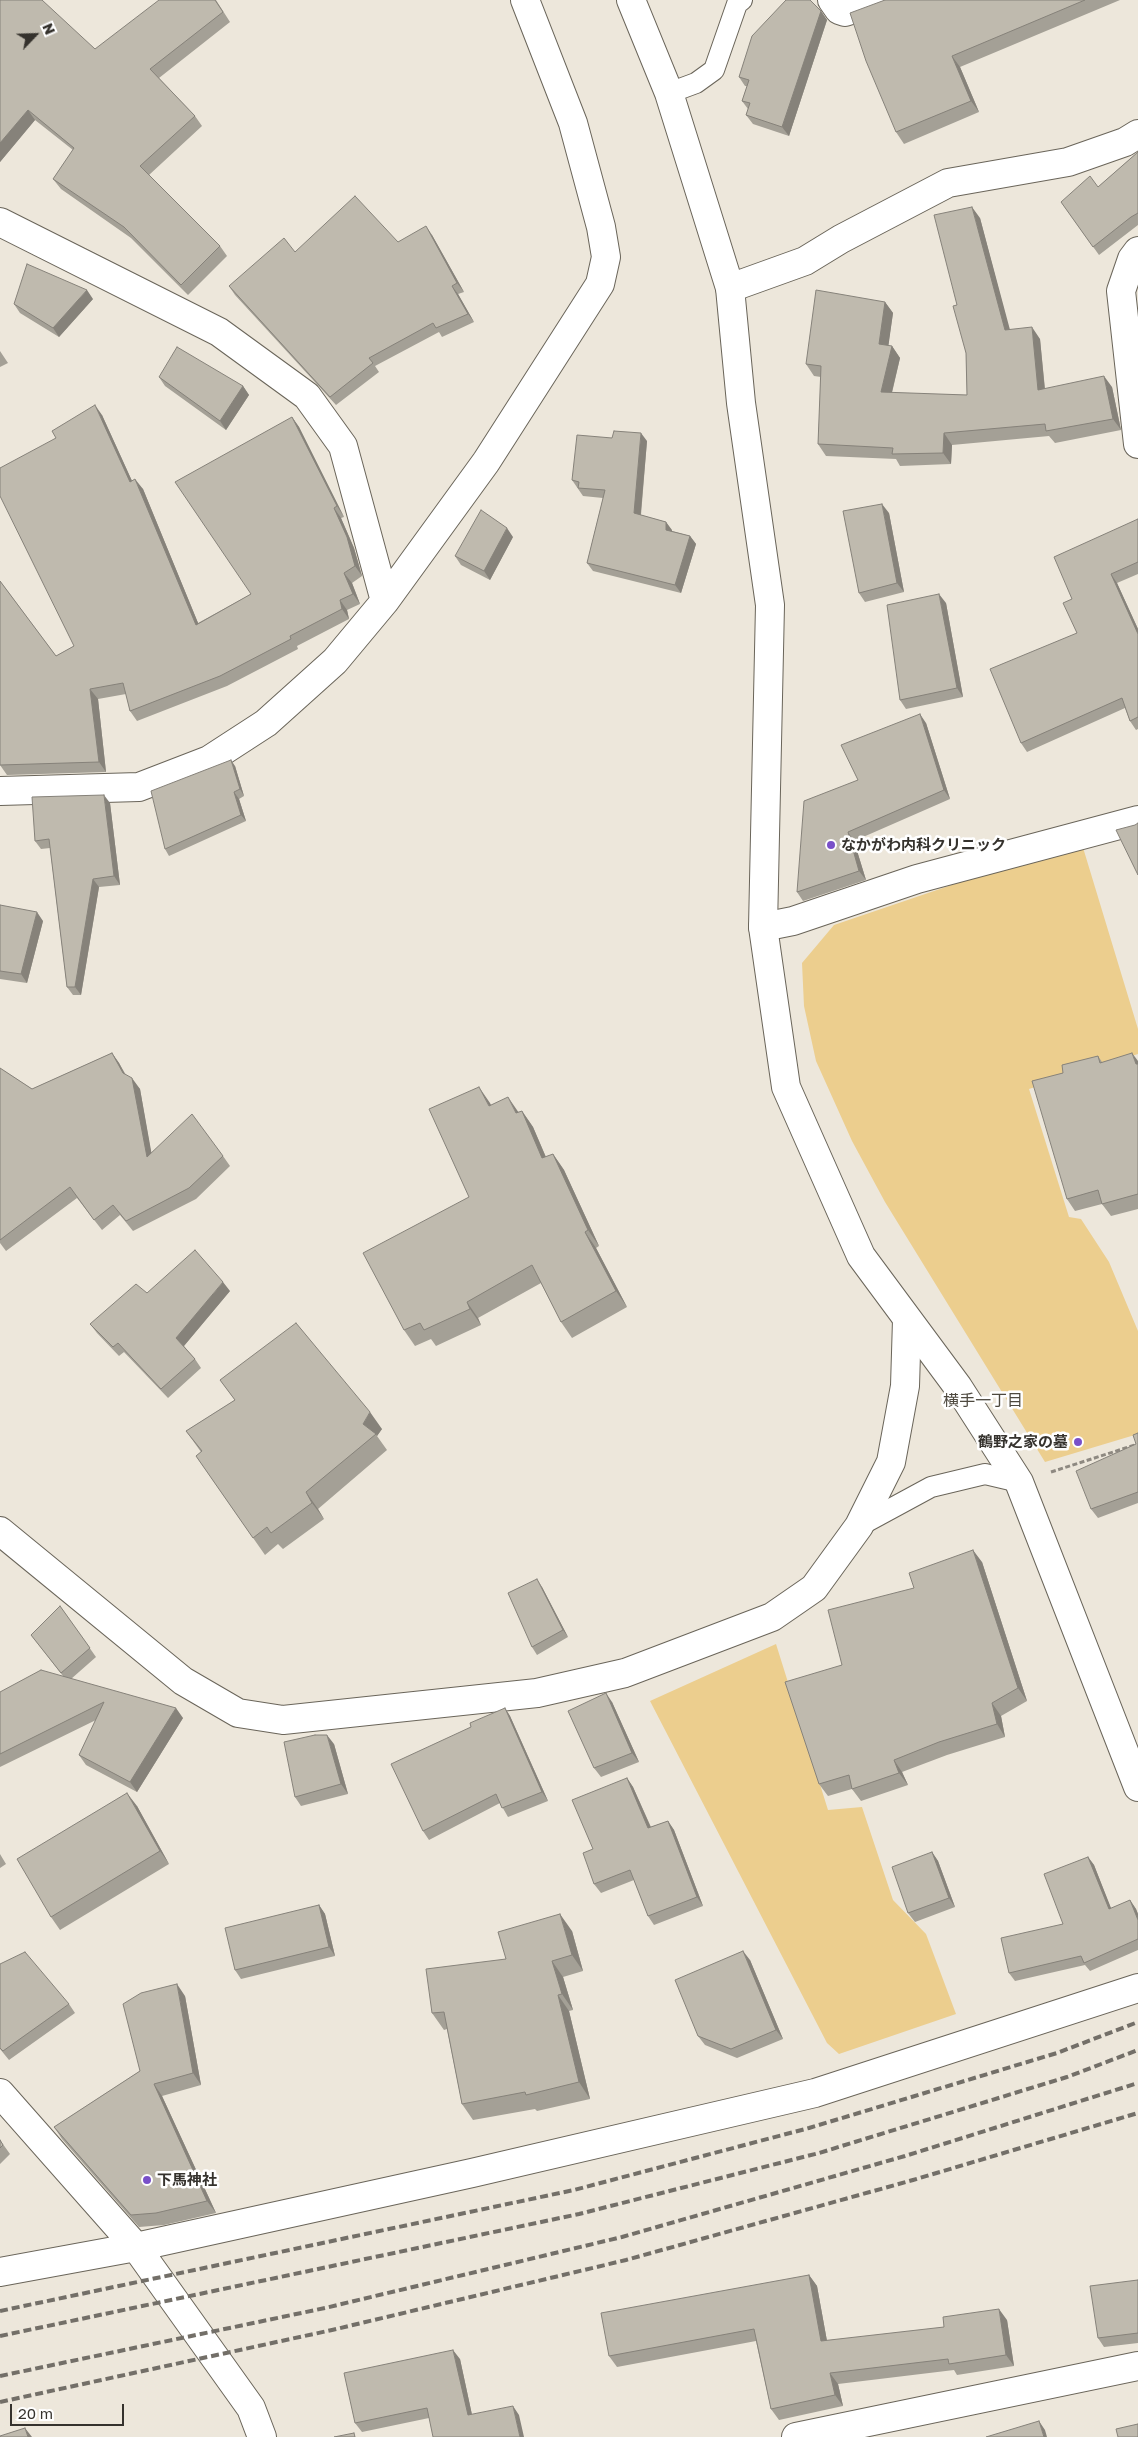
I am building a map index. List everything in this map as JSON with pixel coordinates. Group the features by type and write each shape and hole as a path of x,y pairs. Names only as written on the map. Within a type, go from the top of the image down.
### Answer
{"street":[{"path":"0,791 139,787 208,760 266,723 335,661 385,601 486,462 600,284 606,257 596,208 573,123 525,0"},
{"path":"631,0 669,93 730,288 741,403 770,605 763,927 786,1087 861,1256 958,1388 1019,1482 1138,1787"},
{"path":"832,0 839,10 845,12 883,0"},
{"path":"730,288 805,261 849,234 948,183 1068,162 1125,142 1138,134"},
{"path":"0,222 219,332 307,396 343,446 385,601"},
{"path":"1138,251 1132,259 1121,291 1138,444"},
{"path":"763,927 793,922 917,879 1138,820"},
{"path":"0,1531 183,1681 238,1713 283,1720 537,1693 624,1673 772,1617 814,1588 859,1526 890,1462 905,1386 907,1320"},
{"path":"0,2272 136,2246 472,2173 815,2093 1138,1988"},
{"path":"0,2093 136,2246 251,2408 262,2437"},
{"path":"796,2437 1138,2366"}],"lane":[{"path":"669,93 696,83 714,70 738,4 742,0"},
{"path":"859,1526 931,1487 985,1474 1019,1482"}],"path":[{"path":"1019,1482 1138,1444"}],"shaded area":[{"path":"1081,841 1138,1029 1138,1054 1029,1089 1069,1217 1081,1219 1109,1262 1138,1331 1138,1434 1045,1462 885,1202 852,1141 816,1061 804,1006 802,963 834,925"},
{"path":"776,1644 828,1810 862,1807 893,1900 926,1934 956,2014 839,2054 827,2043 650,1701"}],"building":[{"path":"0,0 42,0 95,49 159,0 215,0 223,12 150,69 195,116 140,166 220,246 181,285 124,227 53,179 74,148 28,110 0,143"},
{"path":"786,0 810,0 821,11 782,127 746,115 750,103 742,101 749,80 739,77 752,36"},
{"path":"885,0 1085,0 952,56 971,101 896,132 866,61 850,13"},
{"path":"1138,152 1138,213 1093,247 1061,202 1090,176 1098,187"},
{"path":"355,196 398,242 426,226 457,283 452,286 468,314 436,328 433,323 369,358 373,363 330,397 229,286 284,238 295,252"},
{"path":"972,207 1005,330 1032,327 1038,390 1104,376 1113,419 1046,431 1045,424 944,433 943,453 892,454 893,448 818,444 821,366 806,364 816,290 885,302 879,344 892,346 881,392 967,395 966,353 953,306 957,305 934,215"},
{"path":"27,264 87,290 53,328 14,304"},
{"path":"177,347 243,386 220,421 159,377"},
{"path":"95,405 130,482 135,479 196,625 251,594 175,482 292,417 337,506 334,508 347,537 355,566 344,573 353,594 340,600 342,609 290,636 291,639 220,676 130,711 123,683 90,689 99,762 0,765 0,581 56,656 74,646 0,496 0,468 56,438 52,431"},
{"path":"614,431 641,433 634,513 666,522 666,530 690,536 675,585 587,563 605,490 578,488 579,482 572,480 577,435 612,438"},
{"path":"882,504 897,583 859,593 843,511"},
{"path":"481,510 507,528 484,571 455,556"},
{"path":"1138,519 1138,562 1111,574 1138,634 1138,717 1130,721 1122,698 1021,743 990,669 1077,633 1063,603 1072,599 1054,557"},
{"path":"939,594 957,688 900,700 887,605"},
{"path":"920,714 944,790 848,832 859,871 797,892 804,801 858,780 841,745"},
{"path":"231,760 240,789 234,792 241,815 165,849 151,791"},
{"path":"104,795 114,876 93,879 75,987 67,987 49,839 35,841 32,797"},
{"path":"1138,823 1138,875 1116,830"},
{"path":"0,905 37,912 21,974 0,971"},
{"path":"112,1053 123,1073 132,1078 147,1157 192,1114 223,1156 189,1188 126,1221 113,1205 94,1220 70,1187 0,1240 0,1068 32,1089"},
{"path":"1132,1053 1136,1064 1138,1064 1138,1194 1102,1204 1098,1190 1067,1199 1032,1081 1063,1073 1062,1065 1098,1056 1100,1063"},
{"path":"479,1087 489,1106 508,1097 516,1113 522,1111 542,1158 553,1154 588,1230 585,1232 616,1291 561,1322 532,1265 467,1302 470,1309 424,1330 420,1323 404,1330 363,1253 469,1197 429,1109"},
{"path":"195,1250 223,1282 176,1338 195,1359 161,1389 118,1343 113,1347 90,1324 136,1284 147,1293"},
{"path":"296,1323 370,1412 363,1424 376,1434 306,1492 312,1503 271,1533 267,1527 253,1538 196,1456 202,1451 186,1431 235,1400 220,1380"},
{"path":"1138,1433 1138,1492 1091,1509 1076,1471 1136,1444 1133,1435"},
{"path":"973,1550 1018,1688 992,1703 997,1724 939,1742 894,1760 899,1773 852,1789 849,1775 819,1784 785,1682 842,1665 828,1610 914,1588 909,1573"},
{"path":"537,1579 563,1630 532,1647 508,1593"},
{"path":"60,1606 90,1648 61,1673 31,1635"},
{"path":"41,1670 176,1708 130,1782 79,1755 104,1702 0,1754 0,1692"},
{"path":"606,1693 632,1753 594,1768 568,1711"},
{"path":"505,1708 542,1792 502,1808 496,1794 423,1831 391,1764 471,1727 470,1723"},
{"path":"315,1735 327,1735 341,1784 295,1797 284,1742"},
{"path":"627,1778 648,1828 668,1821 697,1897 648,1916 630,1870 594,1884 583,1853 593,1849 572,1800"},
{"path":"127,1793 160,1851 51,1917 17,1859"},
{"path":"932,1852 949,1898 908,1913 892,1867"},
{"path":"1088,1857 1109,1909 1130,1900 1138,1920 1138,1939 1084,1963 1081,1956 1009,1973 1001,1938 1063,1924 1044,1874"},
{"path":"319,1905 329,1947 235,1970 225,1928"},
{"path":"560,1914 572,1955 552,1961 562,1994 558,1995 579,2082 526,2095 525,2092 462,2104 444,2012 432,2013 426,1969 506,1959 498,1932"},
{"path":"743,1951 776,2030 731,2049 698,2036 675,1980"},
{"path":"25,1952 69,2004 3,2051 0,2048 0,1964"},
{"name":"下馬神社","path":"177,1984 193,2073 154,2084 207,2201 156,2213 131,2215 54,2127 140,2071 123,2004 141,1993"},
{"path":"809,2275 821,2341 944,2327 943,2317 999,2309 1006,2355 949,2364 948,2359 830,2373 835,2395 771,2409 754,2329 609,2356 601,2313"},
{"path":"1138,2280 1138,2333 1098,2338 1090,2286"},
{"path":"453,2350 468,2415 513,2406 520,2437 433,2437 427,2408 355,2423 344,2373"},
{"path":"1039,2421 1044,2437 986,2437"},
{"path":"1138,2424 1138,2437 1118,2437 1116,2429"},
{"path":"25,2428 28,2437 0,2437 0,2436"},
{"path":"354,2433 355,2437 334,2437"}],"railway":[{"path":"0,2311 574,2190 809,2128 1057,2053 1138,2022"},
{"path":"0,2336 579,2214 819,2153 1067,2077 1138,2050"},
{"path":"0,2376 325,2308 622,2237 905,2156 1138,2083"},
{"path":"0,2402 332,2330 626,2260 913,2180 1138,2113"}],"place":[{"name":"なかがわ内科クリニック","path":"831,845"},
{"name":"鶴野之家の墓","path":"1078,1442"},
{"name":"下馬神社","path":"147,2180"}],"district":[{"name":"横手一丁目","path":"983,1401"}]}
